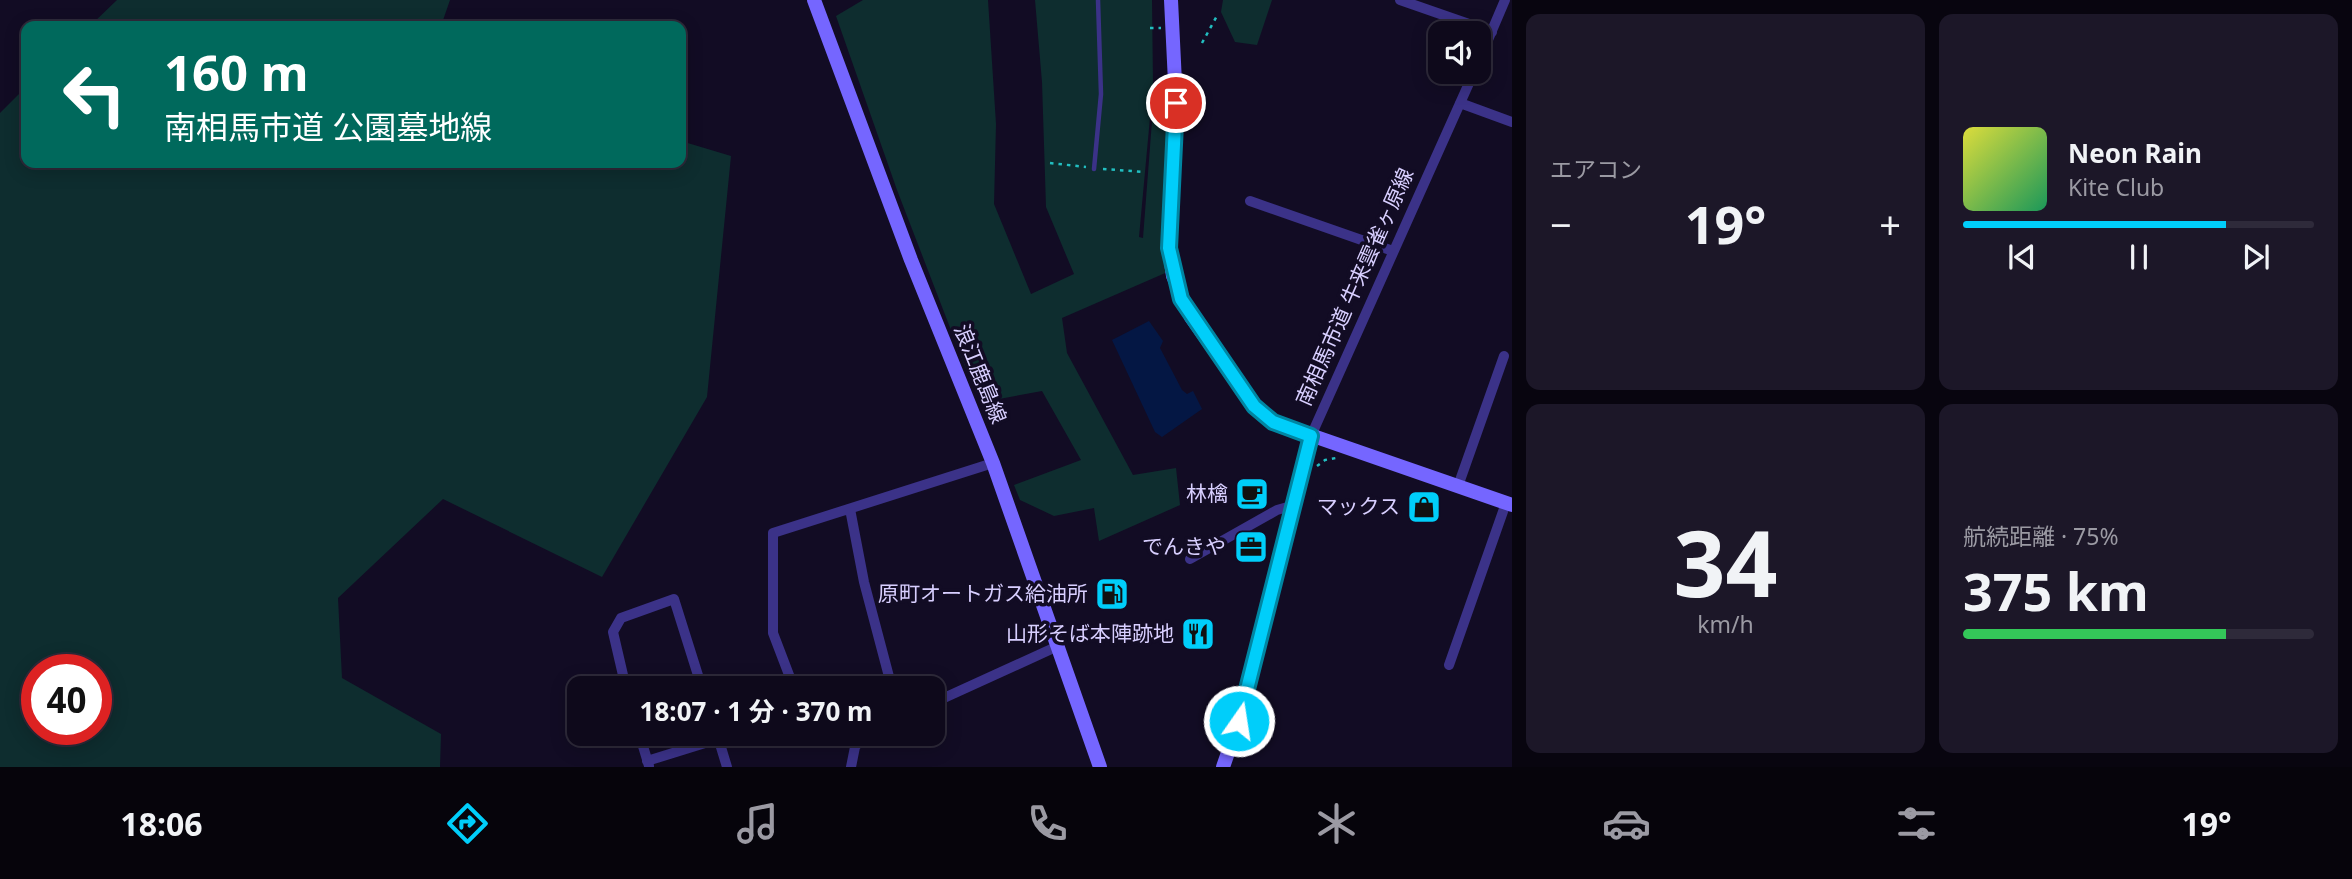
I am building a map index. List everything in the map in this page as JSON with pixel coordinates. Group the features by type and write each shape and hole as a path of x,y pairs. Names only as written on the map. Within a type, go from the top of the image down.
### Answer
{"street":[{"name":"浪江鹿島線","path":"814,0 911,260 993,463 1100,767"},
{"path":"1171,0 1176,103 1169,248 1173,276 1191,317 1254,406 1273,422 1509,504 1449,665"},
{"path":"1401,0 1492,32 1505,0"},
{"name":"南相馬市道 牛来雲雀ヶ原線","path":"1223,767 1239,721 1291,506 1311,436 1469,84"},
{"path":"1460,103 1512,122"},
{"path":"1251,201 1394,251"},
{"path":"1458,486 1504,356"},
{"path":"789,676 773,634 773,533 993,463"},
{"path":"1190,559 1277,510 1291,506"},
{"path":"850,509 867,593 889,676"},
{"path":"623,676 615,644 615,625 621,618 674,599 698,676"},
{"path":"945,698 1058,646"},
{"path":"643,746 648,764 692,746"},
{"path":"720,746 727,767"},
{"path":"851,767 856,746"}],"lane":[{"path":"1094,169 1101,94 1098,0"}],"path":[{"path":"1202,43 1218,14"},
{"path":"1150,29 1164,28"}],"green space":[{"path":"117,0 450,0 443,21 95,21"},
{"path":"863,0 988,0 996,124 994,204 1031,294 1074,274 1046,207 1042,82 1035,0 1152,0 1153,85 1139,237 1143,238 1155,82 1162,84 1179,267 1062,318 1067,353 1133,475 1176,468 1180,505 1099,541 1094,508 1054,516 1020,500 1014,485 1081,460 1042,391 999,399 971,382 897,190 836,16"},
{"path":"1223,0 1272,0 1257,45 1235,42 1221,12"},
{"path":"21,92 21,168 686,168 686,142 731,156 707,397 602,577 443,499 338,598 342,678 441,734 440,767 0,767 0,113"}],"water":[{"path":"1149,321 1163,341 1160,348 1182,390 1187,394 1193,391 1202,409 1162,437 1155,432 1112,340"}],"place":[{"name":"林檎","path":"1252,494"},
{"name":"マックス","path":"1424,507"},
{"name":"でんきや","path":"1251,547"},
{"name":"原町オートガス給油所","path":"1112,594"},
{"name":"山形そば本陣跡地","path":"1198,634"}],"route":[{"path":"1176,103 1175,169 1169,248 1173,276 1181,299 1254,406 1273,422 1311,436 1297,482 1239,721"}]}
